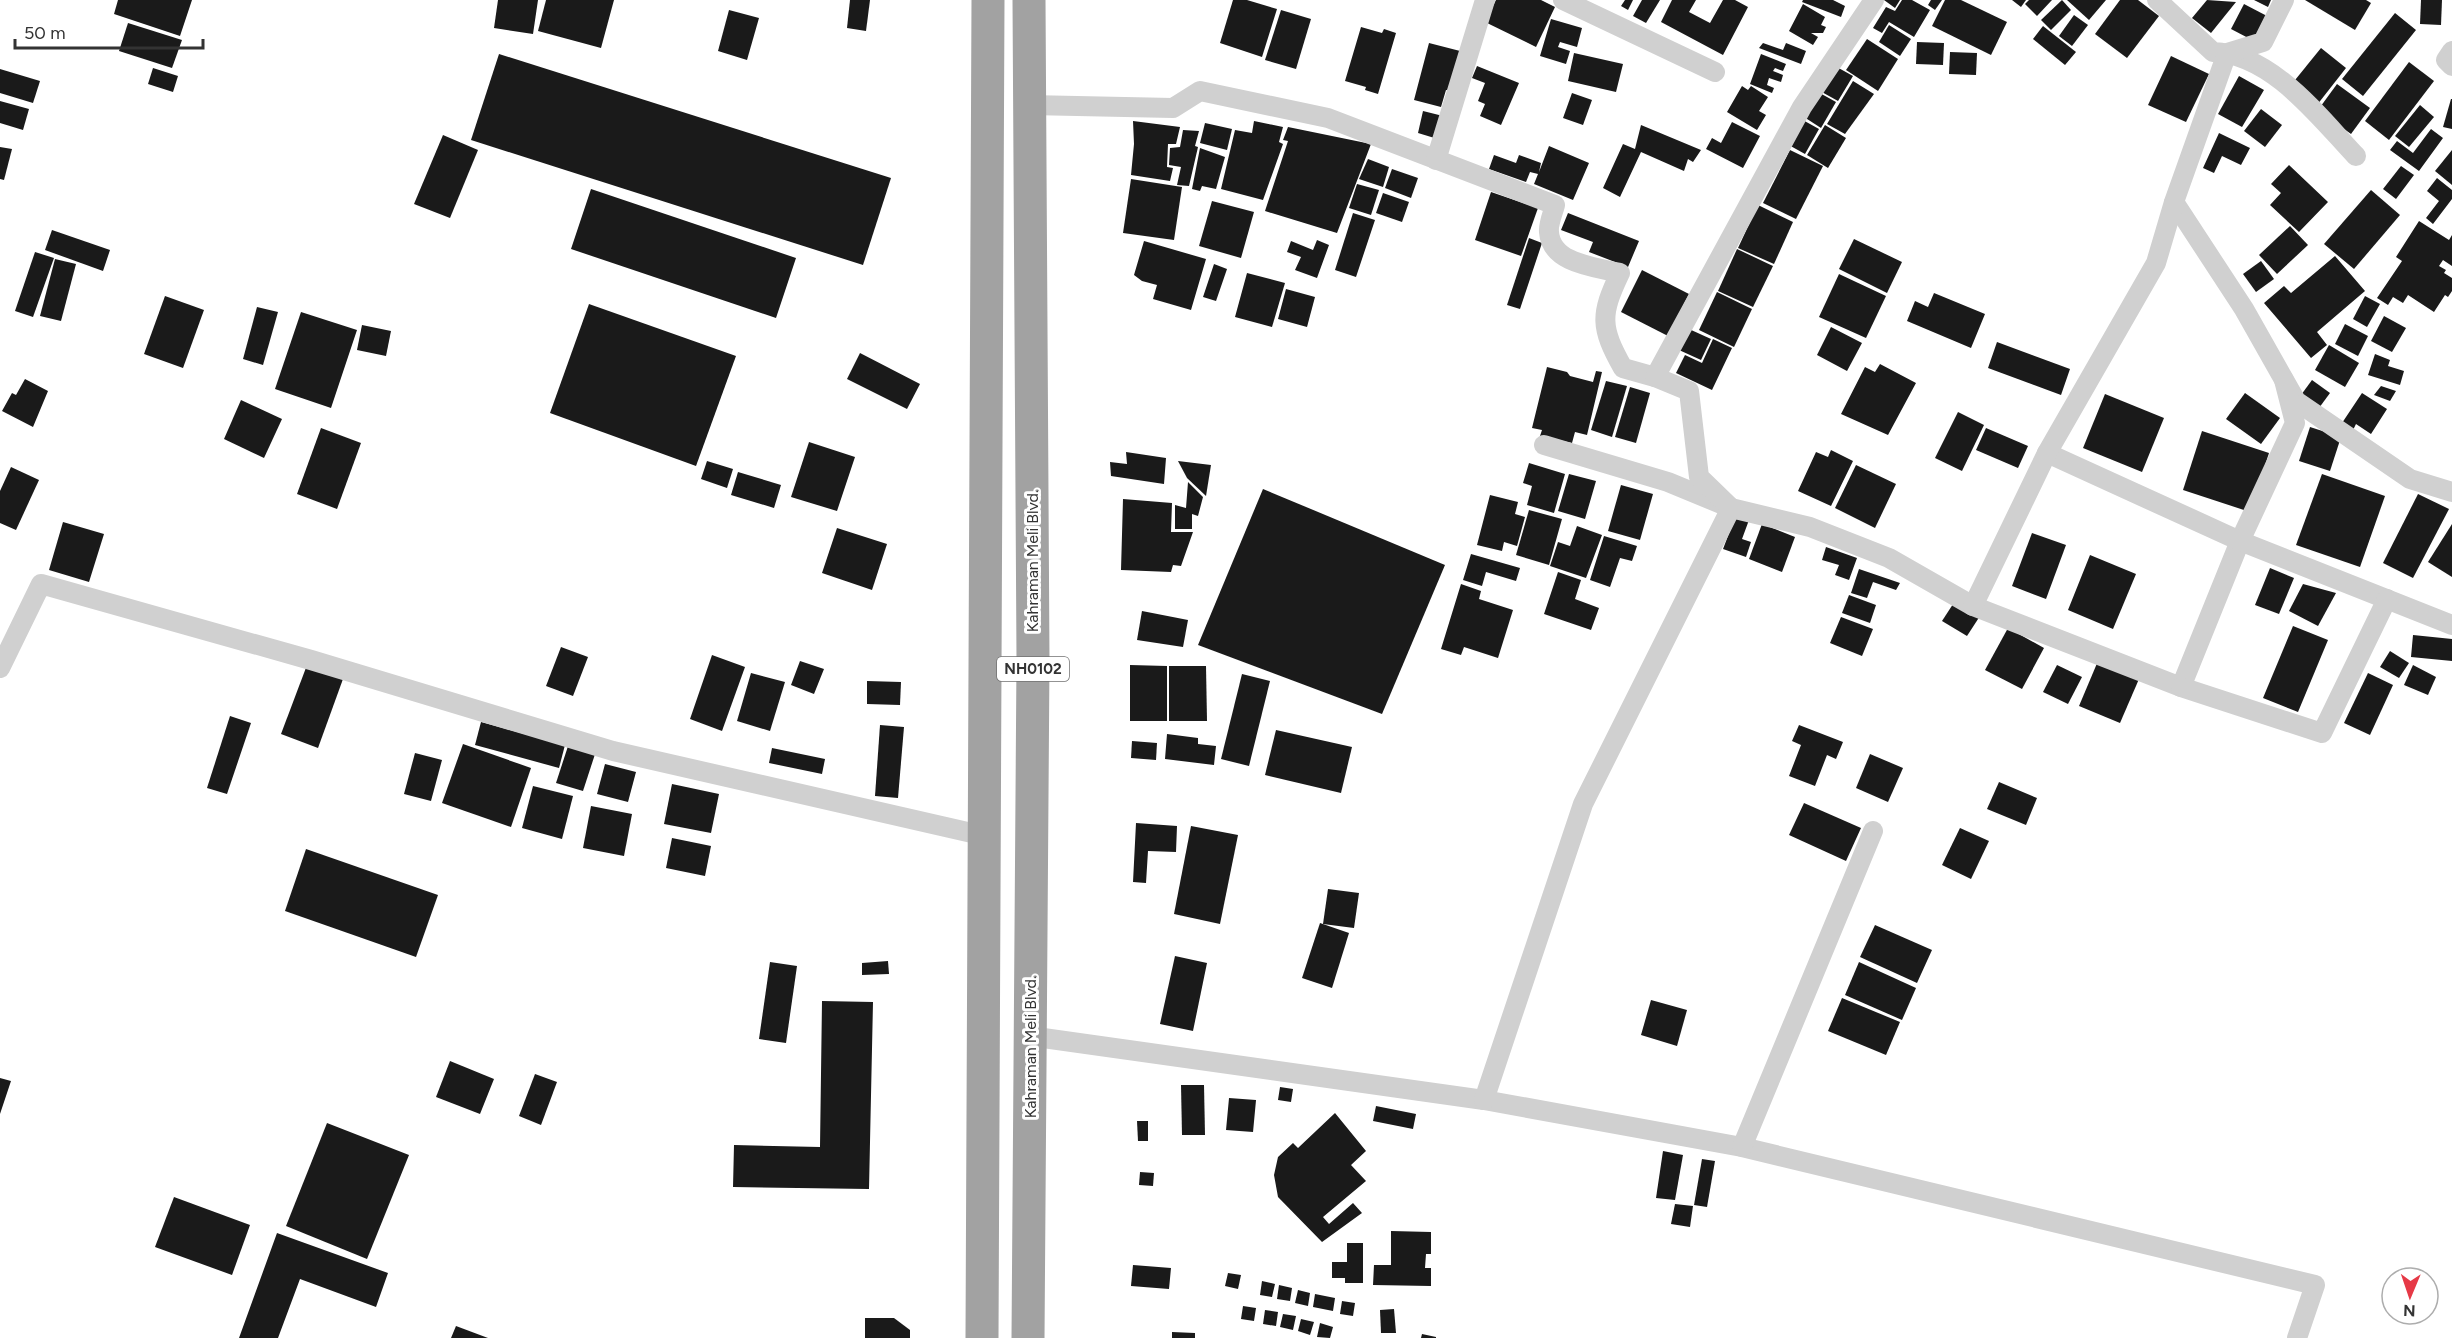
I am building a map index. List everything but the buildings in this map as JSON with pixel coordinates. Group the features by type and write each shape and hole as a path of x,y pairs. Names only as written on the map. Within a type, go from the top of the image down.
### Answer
{"highway":[{"name":"NH0102","path":"982,1338 988,0"},
{"name":"Kahraman Meli Blvd.","path":"1029,0 1033,649 1029,1338"}],"street":[{"path":"1436,160 1485,0"},
{"path":"1563,0 1715,72"},
{"path":"1655,377 1802,107 1874,0"},
{"path":"2157,0 2213,52 2227,53 2272,73 2356,156"},
{"path":"2227,53 2263,42 2284,0"},
{"path":"2452,51 2446,60 2452,66"},
{"path":"1973,606 2048,453 2156,263 2174,202 2227,53"},
{"path":"1029,105 1173,108 1200,91 1328,118 1555,205 1548,232 1555,250 1576,263 1620,273 1604,314 1610,344 1623,368 1655,377 1689,392 1699,477 1731,508"},
{"path":"2174,202 2244,309 2296,401 2410,479 2452,492"},
{"path":"2181,687 2240,541 2295,423 2284,380"},
{"path":"1544,445 1668,482 1731,508 1810,527 1889,558 1973,606 2181,687 2322,733 2387,599"},
{"path":"2048,453 2240,541 2452,625"},
{"path":"1484,1100 1583,804 1731,508"},
{"path":"0,668 41,584 311,660 613,751 986,836"},
{"path":"1742,1147 1873,831"},
{"path":"1029,1036 1484,1100 1742,1147 2315,1285 2297,1338"}]}
